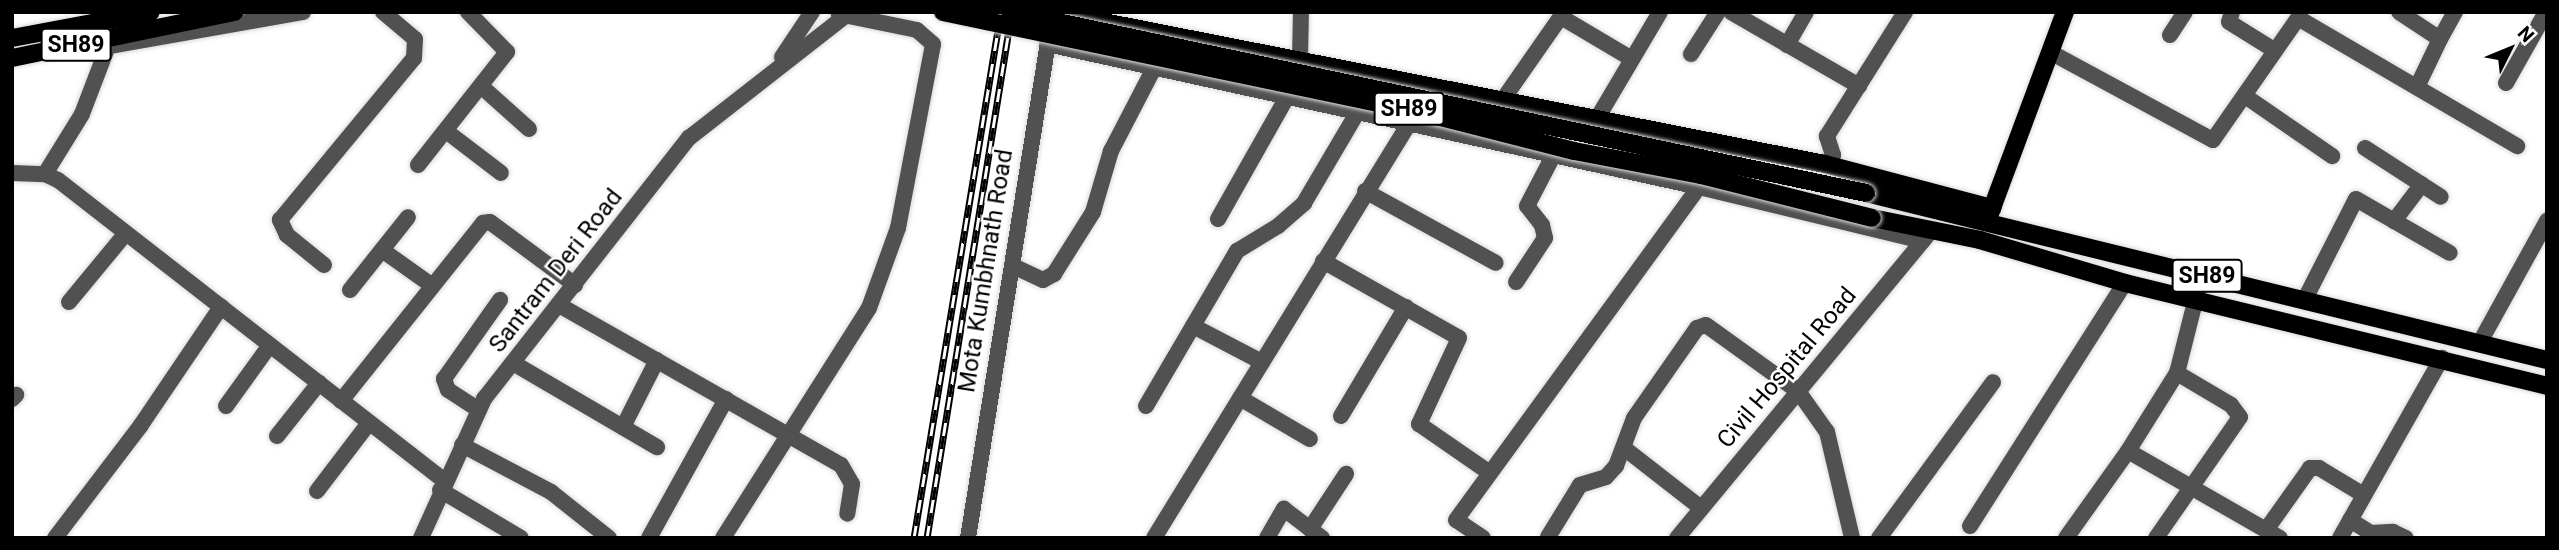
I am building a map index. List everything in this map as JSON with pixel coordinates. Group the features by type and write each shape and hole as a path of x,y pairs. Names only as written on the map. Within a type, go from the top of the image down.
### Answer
{"main road":[{"name":"SH89","path":"12,58 141,20 234,12"},
{"name":"SH89","path":"943,12 1417,111 1574,151 1701,176 1872,218 1928,235 1980,240 2125,283 2442,358 2547,386"},
{"name":"SH89","path":"1010,12 1866,193 1990,215 2304,301 2547,360"},
{"path":"1053,12 1504,98 1825,164 1990,215"},
{"path":"1980,240 2064,12"},
{"name":"SH89","path":"12,38 106,29"}],"street":[{"path":"45,174 82,114 106,29 303,12"},
{"path":"324,265 287,235 280,220 284,210 414,58 415,39 383,12"},
{"path":"418,165 507,52 468,12"},
{"name":"Santram Deri Road","path":"774,68 812,12"},
{"name":"Mota Kumbhnath Road","path":"968,538 1053,12"},
{"path":"1300,58 1301,12"},
{"path":"1690,54 1717,12"},
{"path":"1731,12 1858,86"},
{"path":"1787,45 1806,12"},
{"path":"1825,164 1833,155 1827,136 1905,12"},
{"path":"2170,35 2185,12"},
{"path":"2232,12 2229,22 2274,50"},
{"path":"2399,12 2440,38"},
{"path":"2417,87 2455,12"},
{"path":"723,538 792,436 869,308 894,240 933,44 917,30 843,13"},
{"name":"Santram Deri Road","path":"421,538 442,486 479,410 689,138 843,13"},
{"path":"1504,98 1563,14 1632,59"},
{"path":"1598,117 1632,59 1654,14"},
{"path":"2506,83 2546,14"},
{"path":"2050,52 2213,140 2298,18 2517,146"},
{"path":"1047,44 1553,156 1928,235"},
{"path":"1013,265 1043,279 1054,274 1093,212 1111,151 1154,68"},
{"path":"482,87 529,129"},
{"path":"2245,96 2332,156"},
{"path":"1218,219 1287,97"},
{"path":"1146,406 1237,251 1279,226 1304,203 1357,113"},
{"path":"1154,538 1409,123"},
{"path":"446,131 501,173"},
{"path":"2365,148 2441,197"},
{"path":"1516,282 1545,238 1542,225 1527,206 1553,156"},
{"path":"12,173 45,174 126,233 319,383 442,486 521,538"},
{"path":"2394,221 2422,184"},
{"path":"1480,537 1456,520 1699,187"},
{"path":"1365,191 1496,263"},
{"path":"2304,301 2356,199 2450,253"},
{"path":"350,290 408,217"},
{"path":"2479,344 2547,221"},
{"path":"341,401 475,229 490,222 575,285"},
{"path":"69,302 126,233"},
{"name":"Civil Hospital Road","path":"1677,538 1928,235"},
{"path":"382,250 431,285"},
{"path":"1324,261 1459,338 1419,424 1490,473"},
{"path":"2066,538 2128,451 2177,373 2202,274"},
{"path":"1970,526 2125,283"},
{"path":"479,410 448,390 444,379 500,300"},
{"path":"559,305 792,436 848,473 852,484 847,514"},
{"path":"55,538 141,425 221,307"},
{"path":"1341,416 1406,307"},
{"path":"1548,537 1580,485 1606,477 1624,448 1634,418 1697,328 1706,325 1798,391 1827,432 1851,530 1837,538"},
{"path":"1193,326 1262,362"},
{"path":"226,406 270,345"},
{"path":"2340,538 2442,358"},
{"path":"623,427 657,360"},
{"path":"513,363 657,447"},
{"path":"2155,538 2240,417 2231,405 2177,373"},
{"path":"1879,538 1993,382"},
{"path":"277,436 319,383"},
{"path":"1240,398 1310,439"},
{"path":"649,538 726,399"},
{"path":"317,491 369,423"},
{"path":"462,445 551,492 609,538"},
{"path":"1624,448 1701,508"},
{"path":"2128,451 2273,534 2310,468 2319,468 2364,495"},
{"path":"1267,538 1283,509 1316,533 1346,474"},
{"path":"2350,520 2378,536 2393,532 2406,538"}],"railway":[{"path":"914,538 1001,12"},
{"path":"927,538 1010,23"}]}
